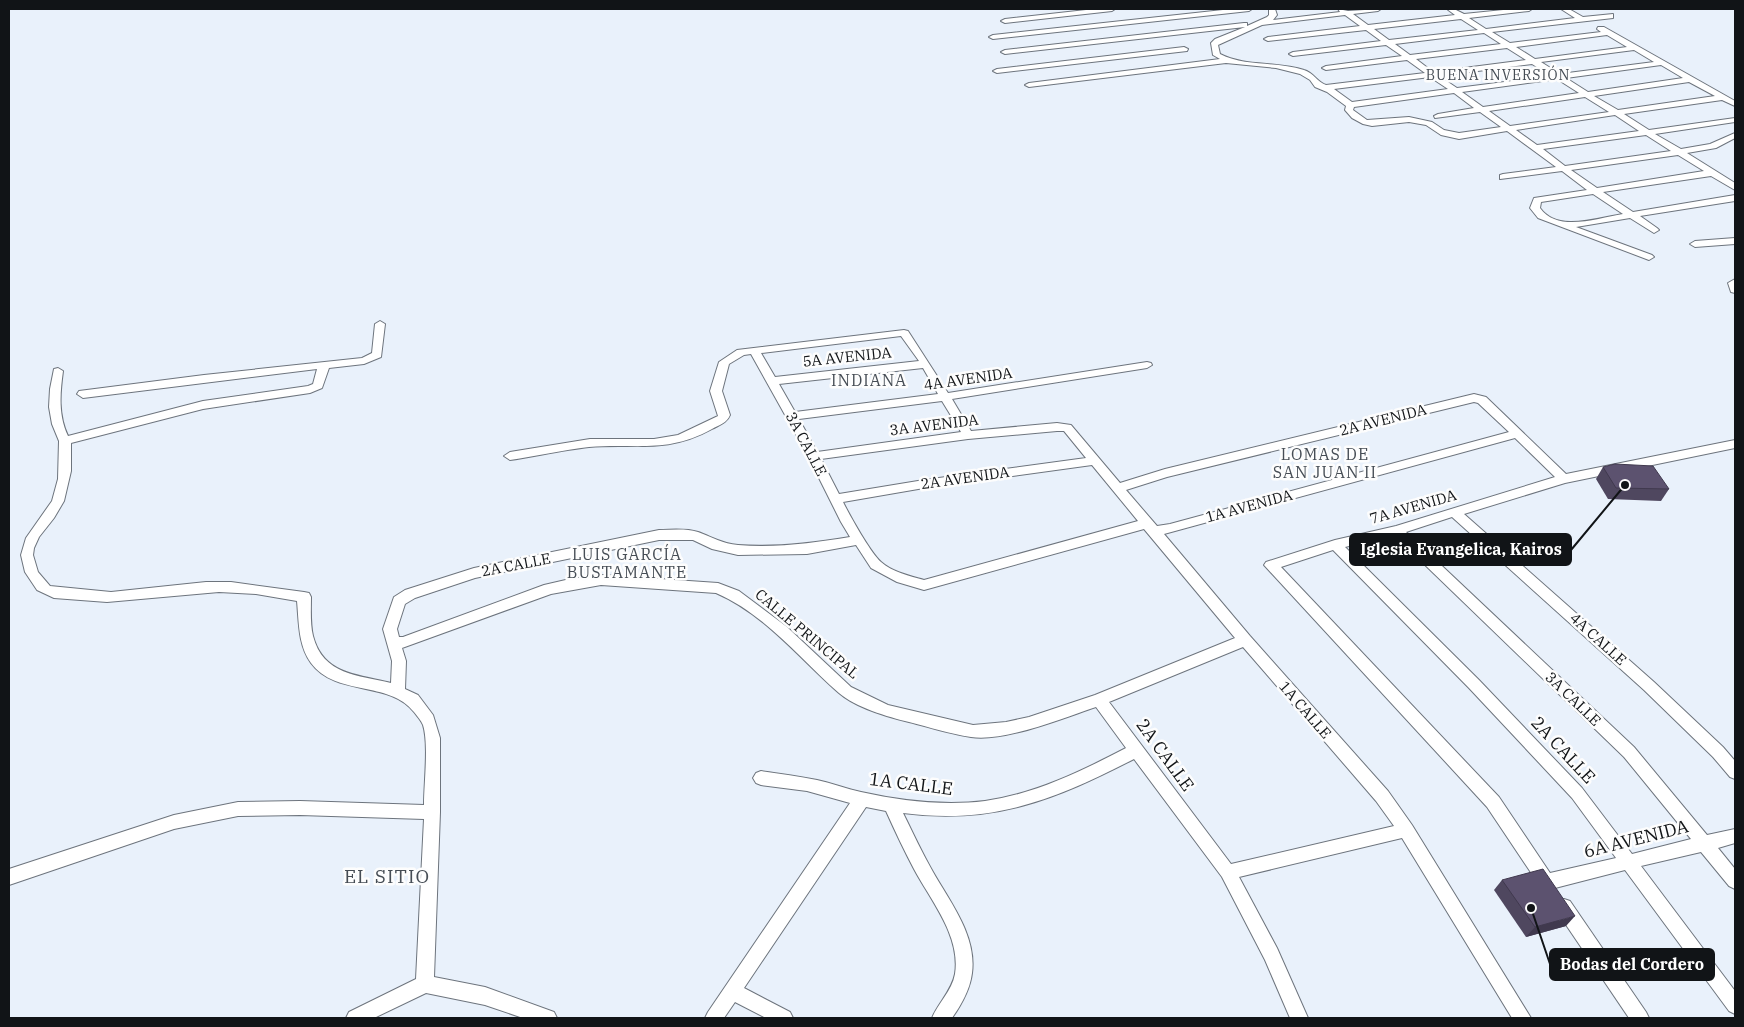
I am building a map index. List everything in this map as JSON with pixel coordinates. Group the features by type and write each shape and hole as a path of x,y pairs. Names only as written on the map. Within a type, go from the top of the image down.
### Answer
{"street":[{"path":"1005,21 1069,11 1112,9"},
{"path":"1177,9 1208,37"},
{"path":"993,37 1249,9"},
{"path":"1225,61 1218,54 1214,45 1244,29 1270,19 1272,9"},
{"path":"1005,52 1261,23 1344,11 1378,9"},
{"path":"1450,9 1735,187"},
{"path":"1268,39 1529,9"},
{"path":"1564,9 1735,104"},
{"path":"1069,11 1127,73"},
{"path":"1344,11 1562,168 1654,230"},
{"path":"1293,54 1610,16"},
{"path":"1326,68 1608,33"},
{"path":"997,70 1184,48"},
{"path":"1324,88 1635,48"},
{"path":"1029,84 1225,61 1297,69 1309,74 1318,85 1330,90 1350,106 1662,63"},
{"path":"1438,116 1691,79"},
{"path":"1350,106 1349,110 1352,115 1368,124 1404,119 1428,123 1440,132 1459,136 1724,97"},
{"path":"1535,148 1735,120"},
{"path":"1503,177 1713,146 1735,135"},
{"path":"1649,257 1541,216 1535,208 1537,200 1711,173"},
{"path":"1564,226 1735,198"},
{"path":"1696,244 1735,241"},
{"path":"1735,282 1733,283 1735,290"},
{"path":"83,394 198,378 364,361 377,355 380,324"},
{"path":"510,456 590,443 654,443 680,438 721,420 724,415 716,391 724,362 741,352 904,333 926,364 968,435"},
{"name":"3A CALLE","path":"754,350 814,456 858,540"},
{"name":"5A AVENIDA","path":"771,381 926,364"},
{"path":"65,441 202,405 310,390 318,386 324,365"},
{"name":"4A AVENIDA","path":"792,416 946,398 1044,384 1147,365"},
{"path":"58,371 54,406 59,430 65,441 66,458 58,501 42,527 32,536 27,546 30,570 40,586 51,592 111,597 208,587 261,589 304,597 305,631 315,659 324,670 334,676 398,690 422,708 429,721 432,812 425,984"},
{"name":"2A AVENIDA","path":"1118,488 1165,473 1474,398 1482,400 1516,434"},
{"name":"3A AVENIDA","path":"814,456 968,435 1057,427"},
{"name":"1A CALLE","path":"1057,427 1067,428 1245,640 1382,796 1406,830 1522,1018"},
{"path":"1516,434 1564,478"},
{"name":"1A AVENIDA","path":"858,540 876,565 902,579 924,585 1152,527 1170,529 1516,434"},
{"name":"7A AVENIDA","path":"1547,882 1493,802 1271,565 1335,545 1396,530 1564,478 1735,444"},
{"name":"2A AVENIDA","path":"835,499 949,480 1095,461"},
{"name":"4A CALLE","path":"1454,512 1650,686 1718,752 1735,772"},
{"name":"3A CALLE","path":"1396,530 1629,752 1735,881"},
{"name":"2A CALLE","path":"394,643 390,629 399,601 418,591 474,573 659,535 681,534 695,536 717,546 738,550 807,549 858,540"},
{"name":"2A CALLE","path":"1335,545 1474,684 1577,793 1735,1005"},
{"name":"CALLE PRINCIPAL","path":"394,643 404,642 549,589 570,584 601,580 690,585 718,588 734,595 782,631 846,691 885,710 973,731 1006,728 1029,723 1099,700"},
{"path":"1099,700 1245,640"},
{"path":"394,643 399,661 398,690"},
{"name":"2A CALLE","path":"1099,700 1228,872 1270,954 1299,1018"},
{"name":"1A CALLE","path":"761,778 814,786 862,799 891,804 938,810 963,810 992,807 1073,783 1137,750"},
{"path":"714,1018 862,799"},
{"path":"891,804 920,866 959,935 964,955 962,985 941,1018"},
{"path":"9,877 174,822 238,809 300,808 432,812"},
{"path":"1228,872 1406,830"},
{"name":"6A AVENIDA","path":"1547,882 1735,836"},
{"path":"1547,882 1640,1018"},
{"path":"355,1018 378,1011 425,984 485,996 548,1018"},
{"path":"732,992 784,1018"}],"building":[{"path":"1615,464 1653,466 1669,489 1616,488 1603,467"},
{"path":"1543,869 1575,916 1535,927 1502,880"}],"place":[{"name":"Iglesia Evangelica, Kairos","path":"1625,485"},
{"name":"Bodas del Cordero","path":"1531,908"}],"district":[{"name":"BUENA INVERSIÓN","path":"1498,75"},
{"name":"INDIANA","path":"869,380"},
{"name":"LOMAS DE SAN JUAN II","path":"1325,463"},
{"name":"LUIS GARCÍA BUSTAMANTE","path":"627,563"},
{"name":"EL SITIO","path":"387,876"}]}
